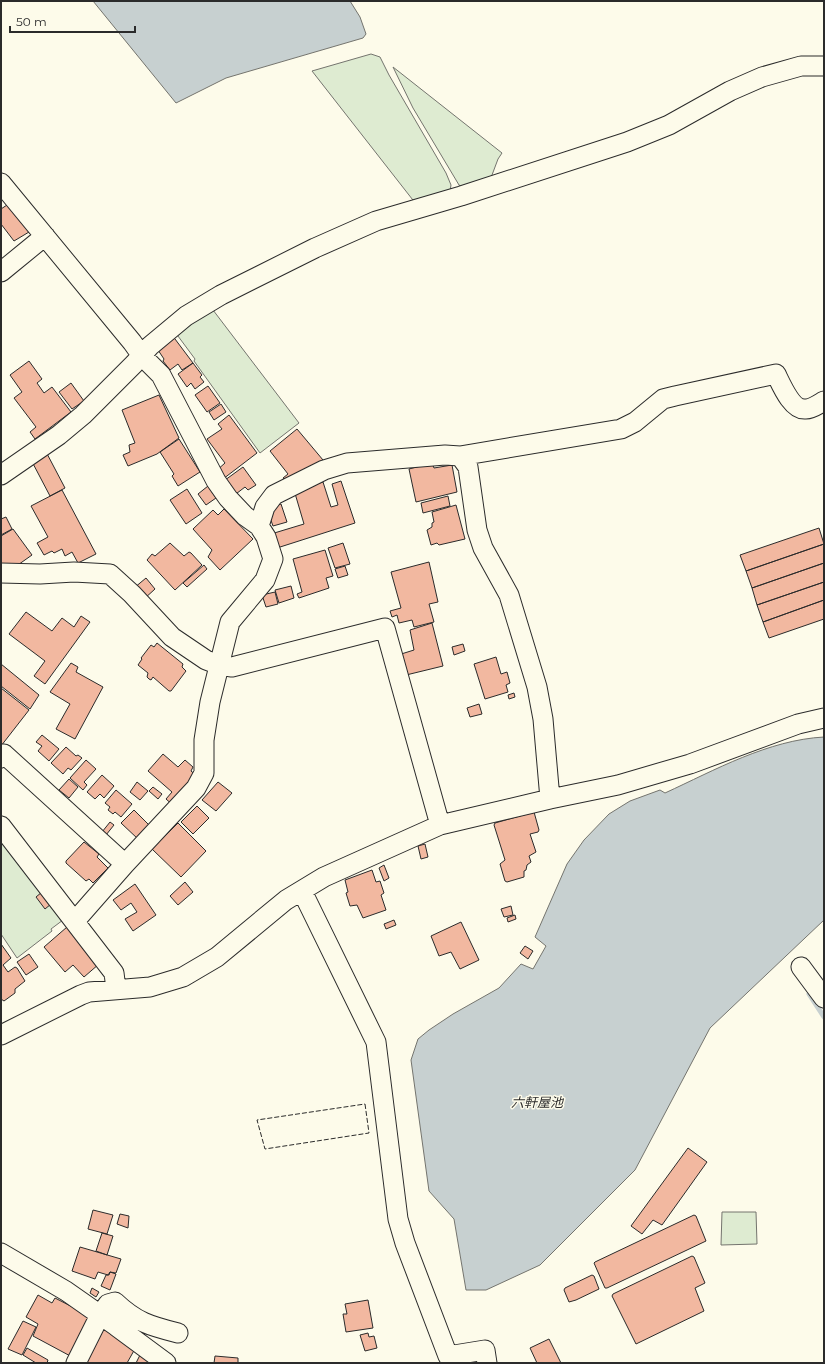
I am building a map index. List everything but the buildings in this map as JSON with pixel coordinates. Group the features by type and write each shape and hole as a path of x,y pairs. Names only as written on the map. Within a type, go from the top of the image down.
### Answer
{"street":[{"path":"1,476 60,434 83,415 142,356 150,346 186,316 220,295 315,248 376,221 461,196 627,142 669,125 730,91 762,77 801,66 824,66"},
{"path":"1,183 142,356 161,375 216,481 228,498 245,516 259,526 266,536 273,559 265,580 230,622 210,702 204,740 204,773 196,788 125,864 75,921"},
{"path":"1,272 45,236"},
{"path":"259,526 265,507 274,495 324,470 347,463 445,455 460,456 621,429 635,422 664,399 776,374 791,401 798,407 806,409 824,401"},
{"path":"460,456 468,467 477,530 483,548 509,595 537,687 543,719 550,799"},
{"path":"1,573 40,574 74,572 110,574 132,594 172,637 206,660 219,665 232,666 384,628 440,825"},
{"path":"1,1035 81,994 116,989 150,987 183,977 217,958 286,900 324,878 440,825 625,783 690,764 798,724 824,718"},
{"path":"1,758 4,754 125,864"},
{"path":"1,826 114,973 116,989"},
{"path":"302,891 376,1042 398,1219 405,1243 448,1356 485,1350 487,1363"},
{"path":"801,967 824,998"},
{"path":"1,1253 66,1292 166,1363"},
{"path":"76,1363 100,1315 108,1304 115,1302 127,1314 152,1327 178,1333"}],"green space":[{"path":"371,54 380,57 446,173 451,185 450,191 416,204 312,71"},
{"path":"393,67 502,153 498,159 489,183 467,190 459,185 413,108"},
{"path":"213,310 299,423 260,453 175,332"},
{"path":"6,841 63,920 51,929 52,931 17,958 1,934 1,845"},
{"path":"722,1212 756,1212 757,1244 721,1245"}],"water":[{"path":"93,1 350,1 360,17 366,34 363,38 226,78 176,103"},
{"name":"六軒屋池","path":"824,737 824,920 710,1028 635,1170 540,1265 486,1290 466,1290 454,1219 429,1191 411,1060 418,1039 453,1014 499,988 521,964 533,969 546,946 535,937 567,864 584,840 609,814 630,801 660,790 665,793 762,750 803,739"}],"waterway":[{"path":"809,994 824,1017"}],"fence":[{"path":"365,1104 369,1133 265,1149 257,1120 365,1104"}]}
